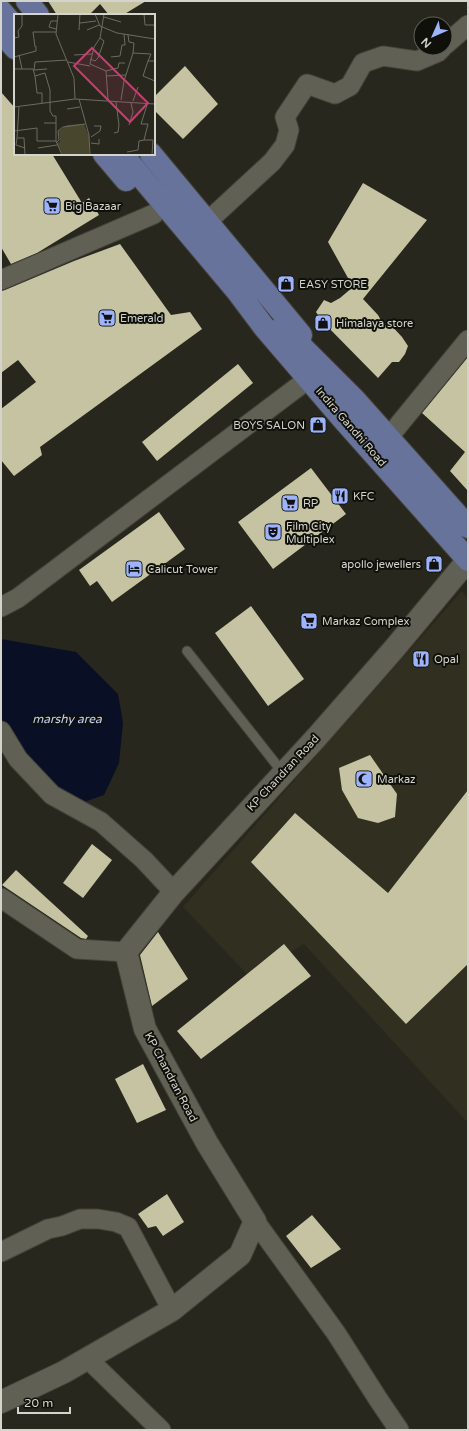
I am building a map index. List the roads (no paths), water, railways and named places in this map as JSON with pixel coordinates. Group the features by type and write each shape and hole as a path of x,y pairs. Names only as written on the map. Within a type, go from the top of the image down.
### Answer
{"main road":[{"path":"27,1 37,14"},
{"path":"1,11 14,27"},
{"path":"1,32 14,47"},
{"path":"105,155 299,386 342,418"},
{"name":"Indira Gandhi Road","path":"123,155 342,418 468,560"},
{"path":"153,155 355,400"},
{"name":"Indira Gandhi Road","path":"237,291 273,318 355,400 468,527"}],"street":[{"path":"453,38 468,25"},
{"path":"207,222 272,162 285,145 289,130 286,117 307,84 335,94 350,86 363,63 383,56 417,61 429,56"},
{"path":"1,280 154,214"},
{"path":"388,438 468,340"},
{"path":"1,607 18,598 299,386"},
{"name":"KP Chandran Road","path":"255,1221 207,1143 145,1029 126,952 174,892 316,738 468,560"},
{"path":"1,731 18,758 52,795 101,822 144,860 174,892"},
{"path":"1,898 77,949 126,952"},
{"path":"1,1252 48,1229 62,1226 80,1219 98,1219 116,1222 128,1228 172,1310"},
{"path":"1,1402 64,1372 172,1310 240,1255 255,1221"},
{"path":"255,1221 336,1333 399,1430"},
{"path":"88,1358 161,1430"}],"lane":[{"path":"187,651 283,773"}],"water":[{"name":"marshy area","path":"1,639 76,652 118,694 123,723 119,763 104,795 84,802 57,790 33,766 1,721"}],"place":[{"name":"Big Bazaar","path":"52,206"},
{"name":"EASY STORE","path":"286,284"},
{"name":"Emerald","path":"107,318"},
{"name":"Himalaya store","path":"323,323"},
{"name":"BOYS SALON","path":"318,425"},
{"name":"KFC","path":"340,496"},
{"name":"RP","path":"290,503"},
{"name":"Film City Multiplex","path":"273,532"},
{"name":"apollo jewellers","path":"434,564"},
{"name":"Calicut Tower","path":"134,569"},
{"name":"Markaz Complex","path":"309,621"},
{"name":"Opal","path":"421,659"},
{"name":"Markaz","path":"364,779"}]}
